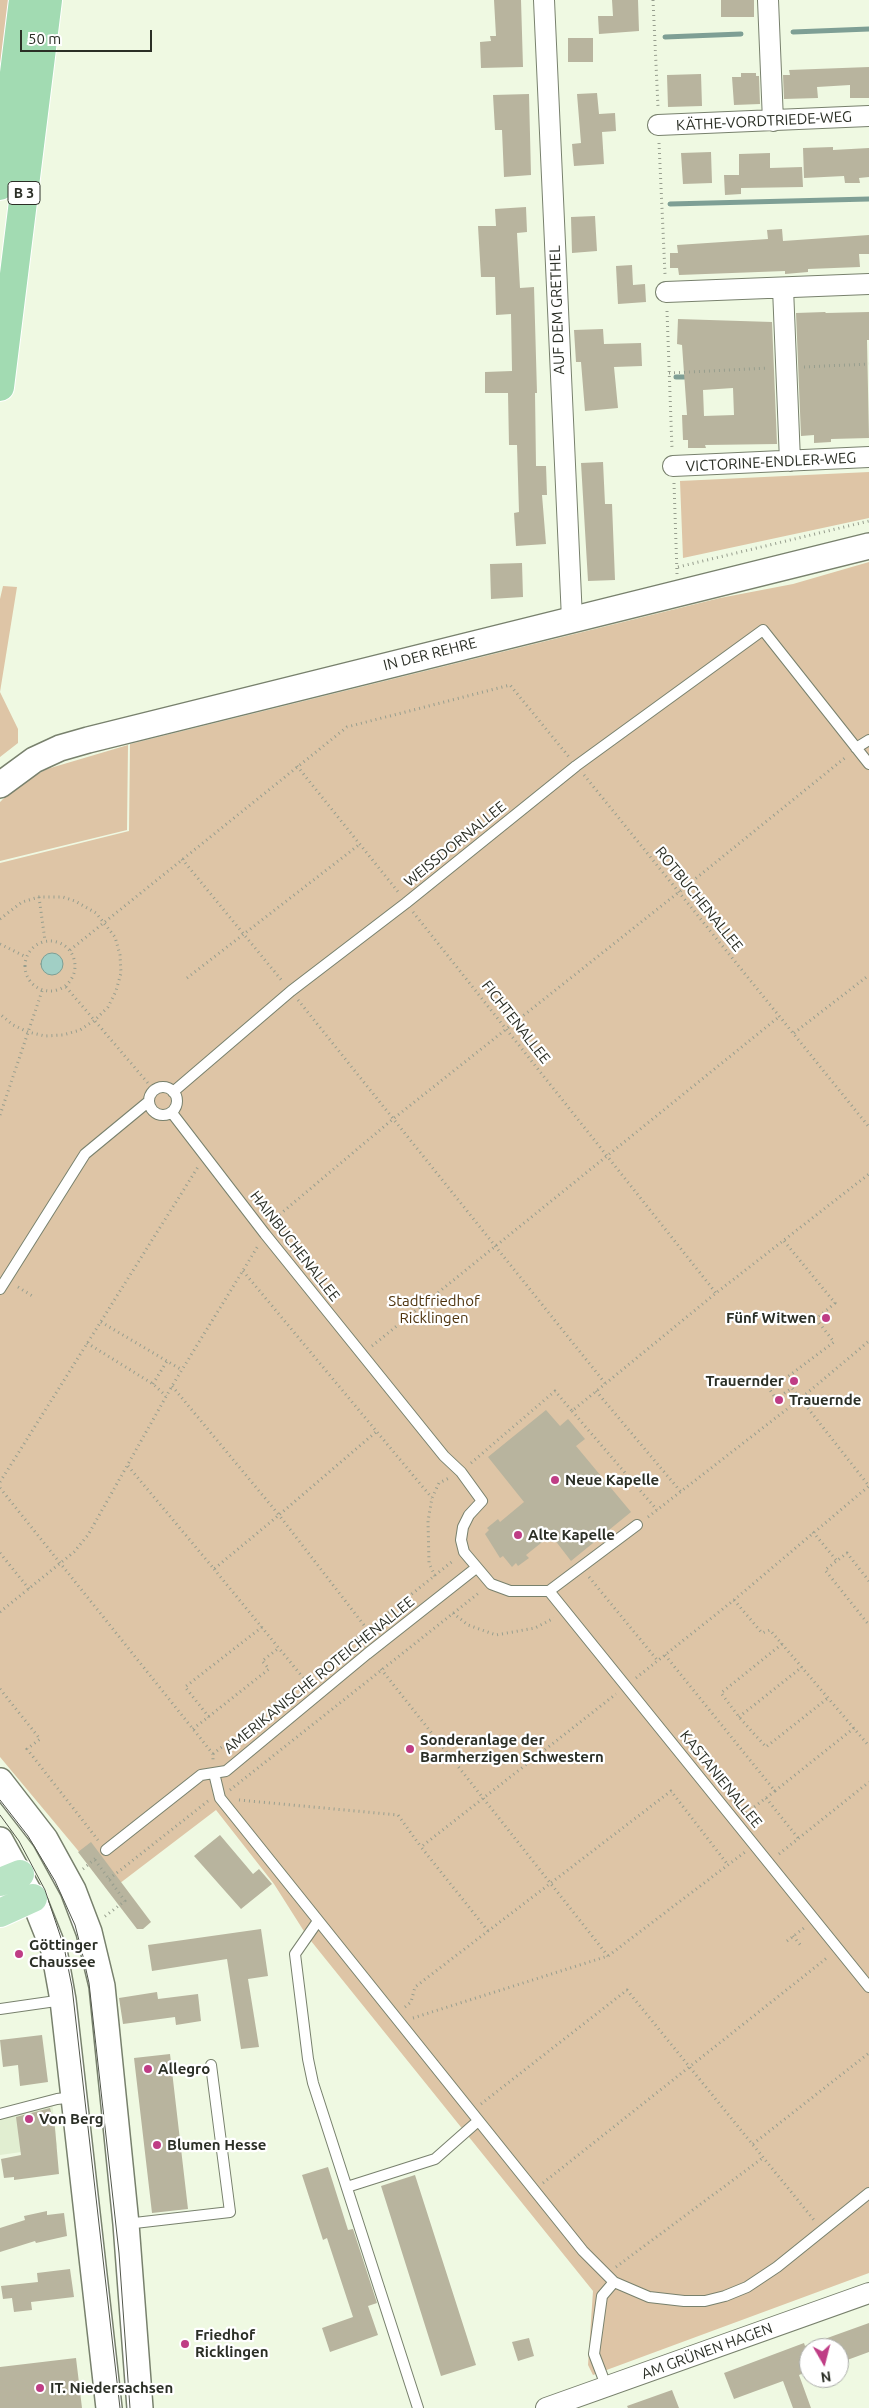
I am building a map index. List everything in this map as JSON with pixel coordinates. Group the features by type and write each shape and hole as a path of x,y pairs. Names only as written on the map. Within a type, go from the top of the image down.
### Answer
{"highway":[{"name":"B 3","path":"0,186 23,0"},
{"name":"B 3","path":"0,387 48,0"}],"main road":[{"path":"0,1914 33,1898"}],"street":[{"name":"AUF DEM GRETHEL","path":"544,0 572,619"},
{"path":"768,0 773,121"},
{"name":"KÄTHE-VORDTRIEDE-WEG","path":"658,126 869,116"},
{"path":"666,292 869,284"},
{"path":"783,288 790,461"},
{"name":"VICTORINE-ENDLER-WEG","path":"673,466 869,457"},
{"name":"IN DER REHRE","path":"0,785 34,760 60,748 869,546"},
{"path":"0,1781 69,1868 86,1922 102,1986 126,2224 140,2408"},
{"path":"0,1840 10,1878 33,1898 54,1950 63,2000 109,2408"},
{"path":"10,1878 69,1868"},
{"path":"33,1898 69,1868"},
{"name":"AM GRÜNEN HAGEN","path":"546,2408 577,2403 607,2388 869,2294"}],"lane":[{"name":"WEISSDORNALLEE","path":"173,1092 291,991 406,903 576,766 763,630 856,748"},
{"path":"869,740 856,748 869,764"},
{"path":"0,1289 85,1154 148,1102 154,1090 167,1088 177,1098 176,1106 172,1113 164,1116 155,1114 148,1102"},
{"name":"HAINBUCHENALLEE","path":"172,1113 266,1234 444,1456 461,1472 482,1502 469,1515 462,1527 461,1540 464,1552"},
{"path":"464,1552 491,1584 510,1591 549,1591 637,1525"},
{"name":"AMERIKANISCHE ROTEICHENALLEE","path":"106,1850 201,1775 226,1771 367,1654 476,1568"},
{"name":"KASTANIENALLEE","path":"549,1591 568,1612 869,1987"},
{"path":"214,1773 220,1798 583,2251 610,2278 649,2298 705,2301 725,2296 747,2287 778,2267 869,2193"},
{"path":"318,1921 294,1954 308,2059 418,2408"},
{"path":"0,2009 63,2000"},
{"path":"126,2224 230,2212 211,2065"},
{"path":"0,2114 57,2099 74,2097"},
{"path":"347,2187 435,2160 478,2121"},
{"path":"607,2388 594,2354 602,2296 610,2278"}],"path":[{"path":"678,567 869,521"},
{"name":"ROTBUCHENALLEE","path":"297,766 347,727 510,685 869,1127"},
{"path":"0,1612 74,1552 88,1535 166,1396 273,1220 393,1119 679,892 856,748"},
{"path":"70,950 297,766"},
{"name":"FICHTENALLEE","path":"297,766 716,1293"},
{"path":"187,978 360,844"},
{"path":"182,858 605,1383"},
{"path":"38,897 45,941"},
{"path":"0,919 22,902 38,897 63,897 75,900 91,909 105,922 115,937 120,955 120,973 116,991 108,1007 95,1020 80,1030 63,1035 45,1036 28,1032 13,1025 0,1014"},
{"path":"45,941 63,944 70,950 76,965 71,980 66,987 50,992 42,991 33,985 27,977 24,967 26,957 31,950 45,941"},
{"path":"0,944 26,957"},
{"path":"794,1033 869,975"},
{"path":"66,987 154,1090"},
{"path":"0,1115 42,991"},
{"path":"362,1354 780,1016"},
{"path":"0,1482 206,1156"},
{"path":"572,1411 716,1293 869,1174"},
{"path":"421,1847 665,1656 869,1486 792,1388 776,1399 770,1390 834,1342 816,1319 835,1303 784,1241"},
{"path":"243,1271 432,1498"},
{"path":"101,1322 182,1370"},
{"path":"637,1525 800,1399 869,1341"},
{"path":"87,1343 153,1384 166,1396"},
{"path":"153,1384 167,1361"},
{"path":"172,1386 278,1515 368,1629"},
{"path":"435,1576 429,1563 427,1544 432,1498 439,1483 461,1472 555,1390 657,1510"},
{"path":"596,1391 680,1492"},
{"path":"214,1569 377,1431"},
{"path":"128,1466 305,1680"},
{"path":"0,1488 213,1754 464,1552"},
{"path":"813,1532 837,1561"},
{"path":"869,1581 847,1553 825,1570 869,1625"},
{"path":"1,1556 28,1589"},
{"path":"582,1568 658,1661"},
{"path":"220,1798 491,1584"},
{"path":"734,1600 762,1633 770,1630 869,1746"},
{"path":"454,1613 468,1625 496,1635 535,1628 568,1612"},
{"path":"208,1717 185,1687 262,1627"},
{"path":"782,1644 721,1693 739,1718 766,1747 828,1698"},
{"path":"193,1729 269,1669 262,1661 279,1648"},
{"path":"665,1656 775,1791"},
{"path":"739,1718 802,1667"},
{"path":"381,1669 608,1956"},
{"path":"0,1689 40,1739 27,1749 106,1850 95,1859 69,1868"},
{"path":"736,1821 854,1728"},
{"path":"769,1862 869,1782"},
{"path":"396,2019 411,2002 415,1987 671,1791 728,1865"},
{"path":"109,1879 209,1800 220,1798 398,1815 488,1932"},
{"path":"766,1798 798,1838"},
{"path":"396,2019 608,1956 755,1844"},
{"path":"95,1859 126,1901 106,1917 98,1919"},
{"path":"787,1941 815,1919"},
{"path":"794,1936 802,1947"},
{"path":"534,2190 838,1949"},
{"path":"471,2112 627,1990 691,2066 822,2230"},
{"path":"753,2144 869,2053"},
{"path":"610,2278 764,2157"}],"shaded area":[{"path":"52,2102 57,2147 0,2155 0,2115"}],"green space":[{"path":"0,0 10,0 0,80"},
{"path":"869,472 869,518 683,558 680,481"},
{"name":"Stadtfriedhof Ricklingen","path":"869,562 869,2273 593,2375 588,2365 593,2291 307,1936 274,1884 216,1810 111,1890 0,1757 0,863 129,831 130,744 720,598 793,584"},
{"path":"3,586 17,587 0,692 0,599"},
{"path":"0,692 18,729 18,743 0,757"},
{"path":"128,745 127,830 0,861 0,802 3,799 32,777 47,769"}],"water":[{"path":"52,953 60,956 63,964 60,972 52,975 44,972 41,964 44,956"}],"building":[{"path":"494,0 521,0 523,67 481,68 480,42 491,41 490,36 496,36"},
{"path":"612,0 638,0 639,31 599,34 598,16 613,16"},
{"path":"721,0 754,0 754,17 721,17"},
{"path":"568,38 593,38 593,62 568,62"},
{"path":"869,67 869,98 850,98 850,85 817,87 818,98 784,99 783,75 790,75 789,70"},
{"path":"741,73 756,73 756,76 759,76 760,104 734,105 732,77 741,77"},
{"path":"701,74 702,106 668,107 667,75"},
{"path":"597,93 599,114 615,113 616,131 602,132 604,164 574,166 572,144 581,143 577,94"},
{"path":"529,94 531,175 504,177 502,130 495,130 493,95"},
{"path":"833,147 833,150 869,148 869,177 859,178 860,183 845,183 844,176 804,178 803,148"},
{"path":"711,152 712,183 683,184 681,153"},
{"path":"770,153 770,168 802,167 803,187 741,188 741,194 725,195 724,175 739,175 739,154"},
{"path":"526,207 527,232 517,233 520,288 534,287 537,393 535,393 536,466 546,466 547,495 542,495 546,544 516,546 514,513 519,512 517,445 509,445 508,393 485,393 485,372 512,371 511,314 496,315 495,277 481,277 478,226 496,226 495,209"},
{"path":"595,216 597,251 572,253 571,217"},
{"path":"782,229 783,241 869,235 869,254 859,254 860,267 808,269 808,272 785,274 785,271 679,275 678,268 670,268 670,253 678,253 677,245 768,239 767,230"},
{"path":"632,265 633,285 645,284 646,302 618,304 616,266"},
{"path":"869,312 869,340 867,340 869,438 831,439 831,442 814,443 814,435 801,436 796,313"},
{"path":"678,319 772,322 777,444 705,445 706,448 688,448 688,440 683,440 682,415 687,415 682,345 677,344","holes":["733,388 734,415 704,416 703,390"]},
{"path":"603,329 604,344 641,343 642,366 614,367 618,408 585,411 581,362 576,362 574,330"},
{"path":"603,462 605,504 612,504 615,580 588,581 581,463"},
{"path":"522,563 523,597 491,599 490,564"},
{"name":"Neue Kapelle","path":"546,1410 560,1426 568,1419 585,1439 576,1446 631,1512 571,1561 551,1535 526,1555 529,1558 518,1566 516,1563 512,1567 503,1556 500,1558 485,1534 489,1530 487,1528 498,1519 500,1522 524,1502 488,1457"},
{"path":"220,1835 253,1874 259,1869 272,1884 241,1909 194,1856"},
{"path":"91,1842 151,1922 143,1929 137,1929 78,1852"},
{"path":"261,1929 268,1976 248,1979 259,2047 241,2049 227,1959 152,1971 148,1945"},
{"path":"157,1992 158,1999 198,1994 201,2021 176,2025 175,2017 123,2024 119,1998"},
{"path":"42,2035 48,2082 20,2086 18,2065 3,2067 0,2040"},
{"path":"170,2054 188,2209 152,2213 134,2058"},
{"path":"50,2108 55,2128 59,2174 14,2180 14,2177 4,2178 1,2159 21,2155 16,2117"},
{"path":"328,2167 348,2230 353,2229 377,2303 368,2306 378,2335 330,2352 322,2328 353,2317 327,2238 323,2240 302,2175"},
{"path":"415,2175 476,2365 441,2376 381,2186"},
{"path":"47,2211 47,2215 64,2213 67,2236 36,2243 35,2241 0,2252 0,2228 25,2220 24,2216"},
{"path":"70,2269 74,2297 31,2302 32,2310 14,2312 12,2298 3,2299 1,2286 38,2282 37,2273"},
{"path":"869,2323 869,2352 849,2359 849,2338 827,2338"},
{"path":"529,2338 534,2356 518,2361 512,2342"},
{"path":"799,2345 799,2388 804,2388 811,2408 793,2408 783,2381 734,2399 724,2373"},
{"name":"IT. Niedersachsen","path":"76,2358 82,2408 0,2408 0,2367"},
{"path":"672,2390 679,2408 628,2408 627,2406"}],"waterway":[{"path":"793,32 869,29"},
{"path":"665,37 741,34"},
{"path":"670,204 869,199"},
{"path":"676,377 690,377"}],"tram line":[{"path":"0,1800 28,1836 55,1881 75,1925 89,1983 119,2253 130,2408"},
{"path":"0,1815 19,1841 45,1890 64,1947 72,1987 120,2408"}],"place":[{"name":"Fünf Witwen","path":"826,1318"},
{"name":"Trauernder","path":"794,1381"},
{"name":"Trauernde","path":"779,1400"},
{"name":"Neue Kapelle","path":"555,1480"},
{"name":"Alte Kapelle","path":"518,1535"},
{"name":"Sonderanlage der Barmherzigen Schwestern","path":"410,1749"},
{"name":"Göttinger Chaussee","path":"19,1954"},
{"name":"Allegro","path":"148,2069"},
{"name":"Von Berg","path":"29,2119"},
{"name":"Blumen Hesse","path":"157,2145"},
{"name":"Friedhof Ricklingen","path":"185,2344"},
{"name":"IT. Niedersachsen","path":"40,2388"}]}
